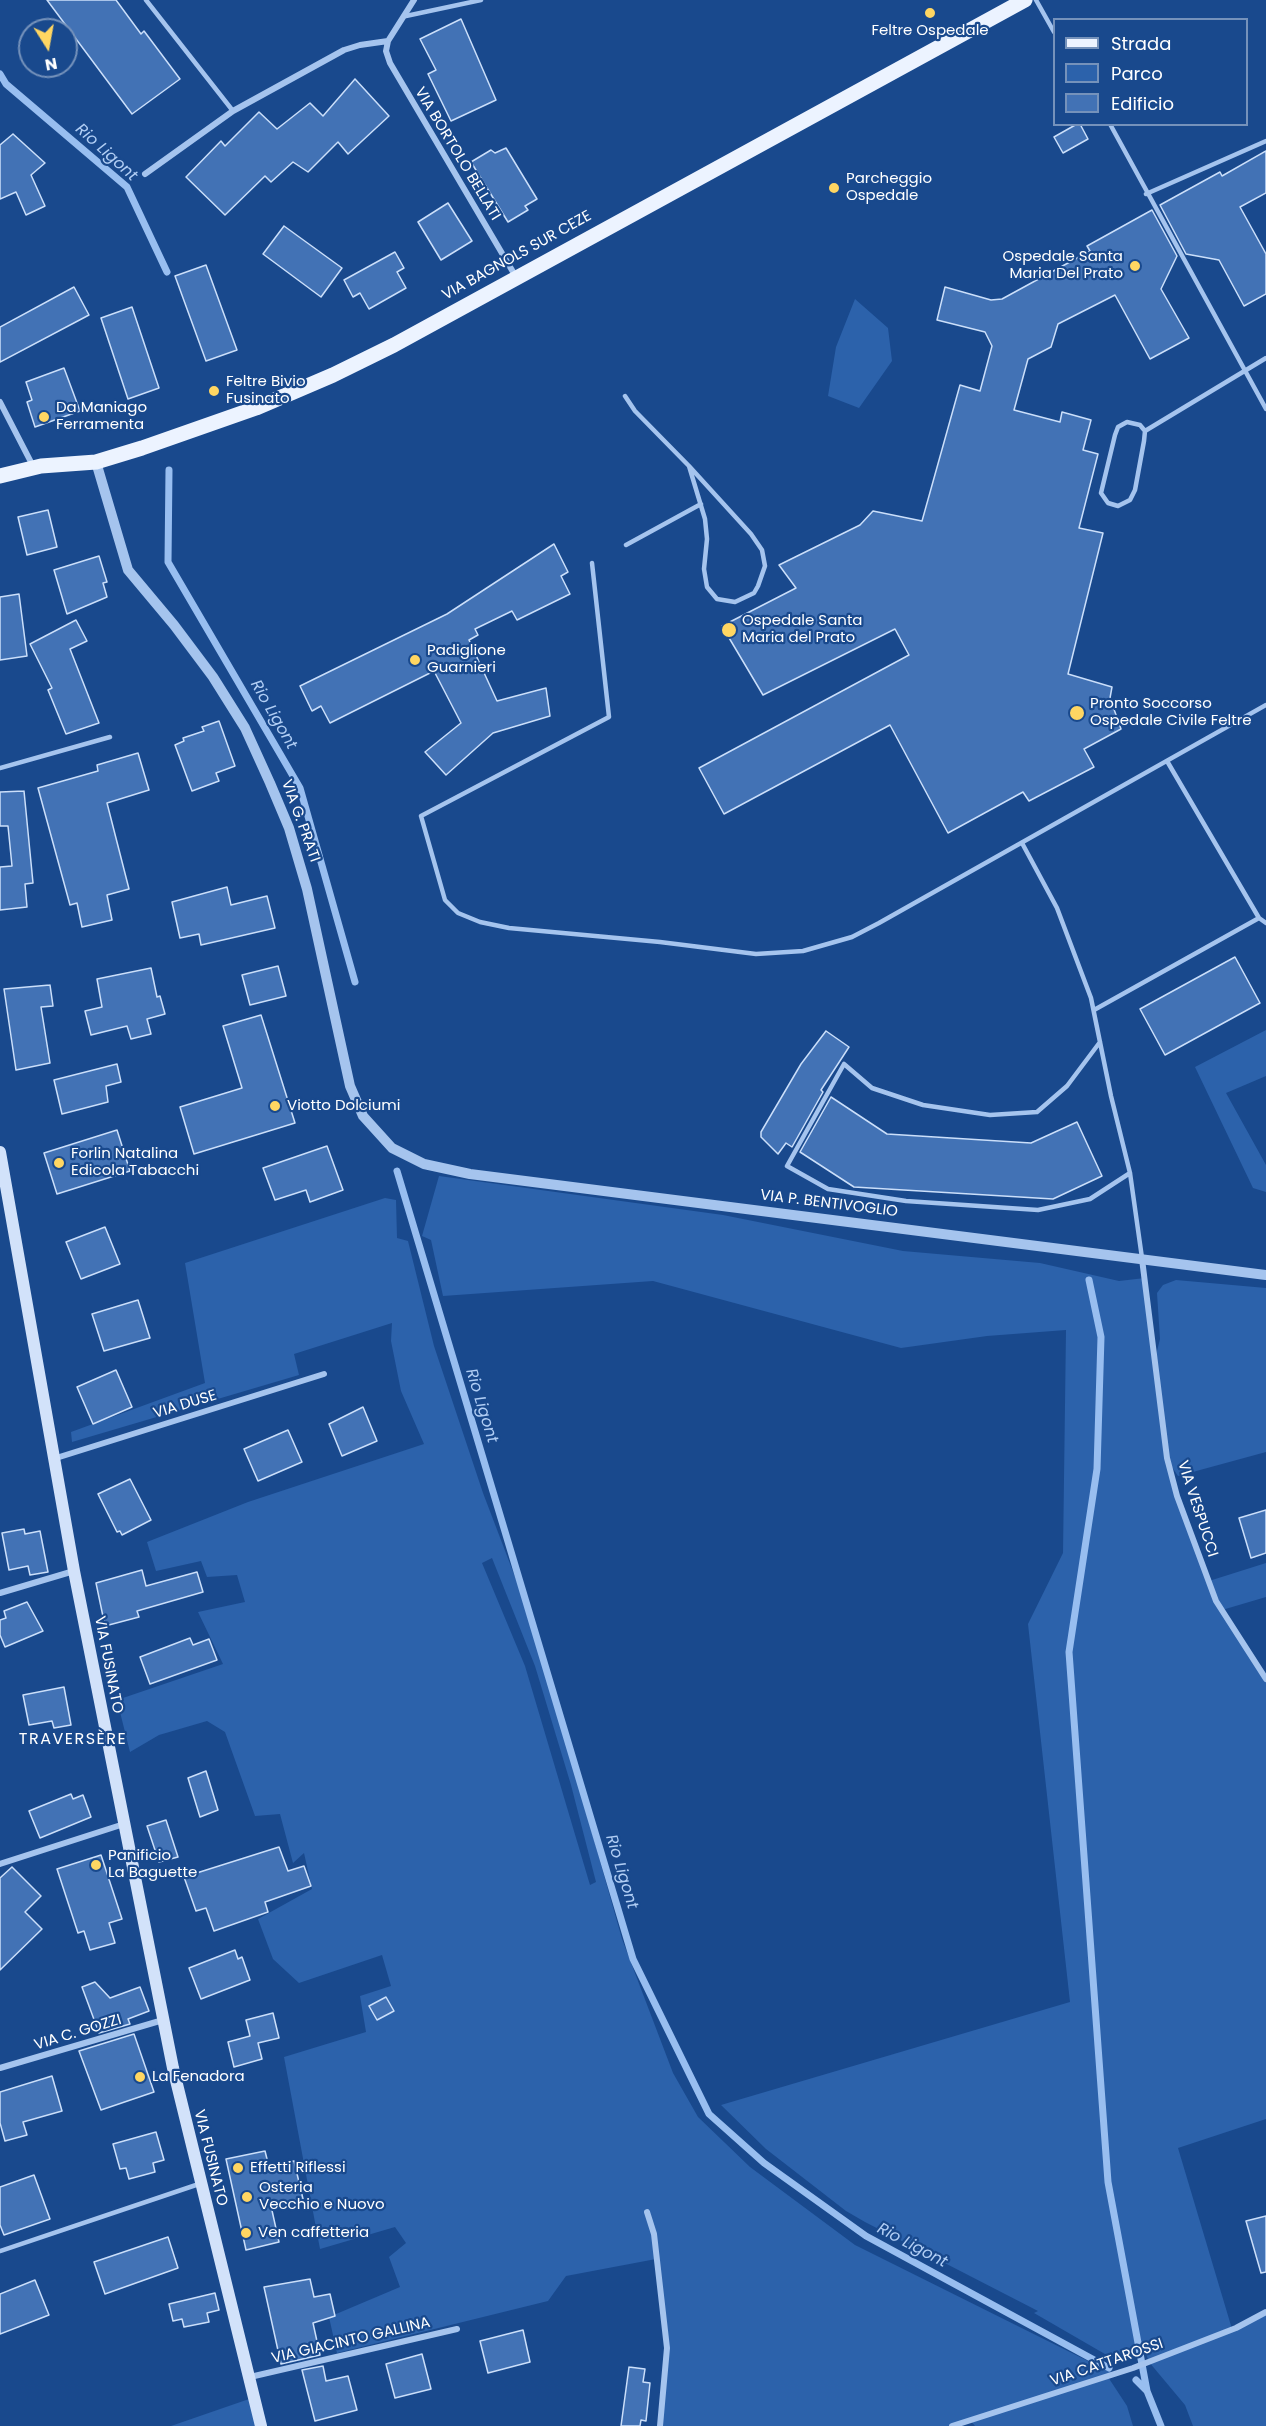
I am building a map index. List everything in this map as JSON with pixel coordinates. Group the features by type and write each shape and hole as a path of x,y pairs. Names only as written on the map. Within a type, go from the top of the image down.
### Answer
{"main road":[{"name":"VIA BAGNOLS SUR CEZE","path":"0,476 34,469 96,462 180,436 294,393 394,345 1025,0"},
{"name":"VIA FUSINATO","path":"0,1152 53,1459 163,2020 261,2426"}],"street":[{"path":"145,174 233,111 344,50 388,41 406,16 414,0"},
{"name":"VIA BORTOLO BELLATI","path":"388,41 386,51 395,74 516,277"},
{"path":"0,402 34,469"},
{"name":"VIA G. PRATI","path":"96,462 128,570 188,641 213,677 245,728 270,783 289,828 307,889 350,1086 363,1116 392,1148"},
{"name":"VIA P. BENTIVOGLIO","path":"392,1148 423,1164 470,1174 1266,1275"},
{"name":"VIA VESPUCCI","path":"1142,1259 1167,1458 1178,1496 1216,1601 1266,1678"},
{"name":"VIA DUSE","path":"53,1459 324,1374"},
{"path":"0,1593 74,1570"},
{"path":"0,1864 125,1824"},
{"name":"VIA C. GOZZI","path":"0,2068 163,2020"},
{"path":"647,2212 654,2234 667,2348 660,2426"},
{"name":"VIA CATTAROSSI","path":"952,2426 1133,2368 1236,2328 1266,2312"},
{"name":"VIA GIACINTO GALLINA","path":"250,2377 457,2329"}],"lane":[{"path":"146,0 233,111"},
{"path":"406,16 481,0"},
{"path":"1036,0 1053,30"},
{"path":"1111,126 1146,194 1266,409"},
{"path":"1146,194 1266,141"},
{"path":"1145,431 1140,425 1127,422 1118,427 1101,493 1108,503 1118,506 1130,500 1135,490 1145,431 1266,358"},
{"path":"625,396 635,411 689,466 751,534 762,550 765,566 763,576 754,593 747,598 735,602 724,602 717,599 707,587 704,568 706,528 689,466"},
{"path":"626,545 701,504"},
{"path":"592,563 609,717 421,816 445,900 458,913 480,922 509,928 660,942 756,954 803,951 852,937 1266,705"},
{"path":"0,768 110,737"},
{"path":"1167,761 1259,918 1266,923"},
{"path":"1022,843 1057,908 1094,1010 1130,1173 1142,1259"},
{"path":"1094,1010 1259,918"},
{"path":"1100,1042 1067,1086 1037,1112 990,1114 923,1105 872,1088 844,1064 787,1166 828,1189 906,1200 1038,1210 1090,1199 1130,1173"},
{"path":"0,2251 201,2183"}],"green space":[{"path":"855,299 888,328 892,361 859,408 828,396 836,347"},
{"path":"1266,1030 1266,1076 1226,1093 1266,1165 1266,1192 1253,1188 1195,1067"},
{"path":"439,1176 723,1215 903,1251 1040,1263 1119,1281 1145,1278 1155,1359 1160,1339 1157,1293 1163,1285 1176,1280 1266,1288 1266,1452 1178,1476 1168,1461 1209,1581 1266,1563 1266,1597 1222,1610 1266,1679 1266,2119 1178,2148 1232,2329 1266,2312 1266,2426 1193,2426 1185,2405 1149,2362 1142,2343 1117,2361 1034,2313 1038,2311 865,2222 846,2211 766,2149 721,2105 1070,2002 1028,1624 1063,1553 1066,1330 987,1336 901,1348 653,1281 443,1296 431,1240 422,1236"},
{"path":"385,1198 396,1200 397,1238 408,1241 434,1346 483,1493 533,1624 622,1939 673,2073 698,2117 750,2167 855,2245 1114,2374 1108,2377 1127,2406 1133,2426 975,2426 970,2420 952,2426 660,2426 667,2348 656,2259 566,2276 548,2301 337,2353 329,2317 400,2287 389,2257 406,2243 395,2227 320,2249 284,2057 366,2032 360,1996 391,1986 382,1955 299,1983 273,1959 258,1919 312,1889 304,1853 293,1863 280,1814 255,1816 225,1732 207,1721 159,1735 130,1752 117,1700 223,1664 198,1612 245,1602 237,1575 207,1577 201,1561 156,1571 147,1542 248,1502 424,1444 401,1391 391,1341 392,1323 294,1354 299,1375 72,1442 71,1432 205,1383 185,1263","holes":["492,1558 535,1666 571,1785 596,1882 590,1885 525,1666 482,1563"]},
{"path":"252,2398 258,2426 171,2426"}],"building":[{"path":"47,0 116,0 141,34 144,31 180,79 132,114 78,42 78,18 60,18"},
{"path":"461,19 496,100 451,121 428,74 436,70 420,39"},
{"path":"355,79 389,116 348,154 338,142 308,172 293,162 271,182 265,176 225,215 186,177 221,141 225,146 259,112 277,129 310,103 323,116"},
{"path":"1073,126 1081,126 1088,139 1063,153 1054,137"},
{"path":"13,134 45,163 31,175 45,206 26,215 16,192 0,199 0,145"},
{"path":"506,148 537,199 525,206 528,210 508,222 471,162 491,150 495,153"},
{"path":"1266,151 1266,193 1240,207 1266,254 1266,294 1244,306 1219,260 1186,254 1160,205 1220,172 1222,176"},
{"path":"448,203 472,241 441,260 418,222"},
{"path":"1152,210 1177,256 1161,289 1189,338 1150,359 1115,295 1058,324 1051,347 1028,359 1014,410 1060,422 1062,412 1091,420 1083,450 1098,454 1079,528 1103,533 1068,674 1112,687 1110,698 1121,729 1084,749 1094,767 1029,801 1023,792 948,833 890,725 724,814 699,768 909,655 895,629 763,695 722,626 796,588 779,565 860,525 873,511 922,521 960,385 980,391 992,346 985,332 937,320 945,287 991,300 1002,299 1090,251 1087,246"},
{"path":"284,226 342,268 321,297 263,254"},
{"path":"395,252 404,268 397,272 406,288 369,309 360,293 353,297 344,280"},
{"path":"206,265 237,350 206,361 175,276"},
{"path":"74,287 89,315 0,362 0,327"},
{"path":"132,307 159,388 128,399 101,318"},
{"path":"64,368 80,411 35,427 27,402 32,400 26,382"},
{"path":"48,510 57,547 27,555 18,517"},
{"name":"Padiglione Guarnieri","path":"554,544 568,572 561,576 570,594 517,620 512,611 475,629 478,635 469,640 497,701 546,688 550,716 493,733 446,775 425,752 461,723 434,671 330,723 321,706 312,711 300,686 447,614"},
{"path":"99,556 107,582 103,583 107,597 67,614 54,570"},
{"path":"19,594 27,656 0,660 0,597"},
{"path":"76,620 87,641 70,649 99,723 66,734 48,690 52,688 30,644"},
{"path":"219,721 235,766 216,773 219,781 192,791 175,745 184,741 183,738 204,731 202,727"},
{"path":"138,753 149,790 107,803 129,889 107,895 112,920 82,927 77,903 70,905 38,788 98,771 97,765"},
{"path":"24,791 33,883 25,884 27,907 0,910 0,867 12,866 8,826 0,826 0,792"},
{"path":"227,887 231,905 267,896 275,928 201,945 199,934 180,938 172,902"},
{"path":"1235,957 1260,1003 1165,1055 1140,1009"},
{"path":"278,966 286,996 250,1005 242,975"},
{"path":"151,968 157,997 160,996 165,1014 147,1019 151,1034 131,1039 127,1026 91,1035 85,1011 102,1007 97,979"},
{"path":"50,985 53,1006 41,1007 50,1063 16,1070 4,989"},
{"path":"261,1015 295,1123 194,1154 180,1107 242,1088 223,1026"},
{"path":"826,1031 849,1047 821,1090 823,1092 792,1147 786,1143 778,1154 761,1137 761,1132 801,1064"},
{"path":"117,1064 121,1082 106,1086 108,1102 62,1114 54,1080"},
{"path":"831,1097 887,1134 1031,1143 1077,1122 1102,1176 1053,1199 854,1187 800,1152"},
{"path":"117,1130 130,1171 57,1194 44,1153"},
{"path":"327,1146 343,1190 310,1202 306,1190 275,1200 263,1168"},
{"path":"105,1227 120,1264 81,1279 66,1242"},
{"path":"138,1300 150,1338 104,1351 92,1314"},
{"path":"116,1370 132,1407 93,1424 77,1387"},
{"path":"363,1407 377,1441 342,1456 329,1424"},
{"path":"288,1430 302,1462 258,1481 244,1449"},
{"path":"130,1479 151,1520 122,1535 120,1531 117,1532 98,1494"},
{"path":"1266,1510 1266,1553 1251,1558 1239,1518"},
{"path":"24,1529 25,1534 40,1531 48,1572 30,1575 28,1566 9,1570 2,1533"},
{"path":"142,1570 146,1586 197,1572 203,1592 137,1611 139,1617 105,1626 96,1583"},
{"path":"27,1602 43,1631 5,1647 0,1635 0,1620 6,1618 4,1611"},
{"path":"190,1638 193,1645 209,1639 217,1660 150,1684 140,1657"},
{"path":"64,1687 71,1725 54,1728 52,1721 29,1725 23,1695"},
{"path":"206,1771 218,1810 200,1817 188,1778"},
{"path":"71,1794 73,1799 83,1795 91,1817 40,1838 29,1811"},
{"path":"166,1820 178,1857 159,1862 147,1826"},
{"path":"279,1847 288,1871 304,1866 311,1886 265,1902 268,1912 214,1931 206,1908 196,1911 184,1877"},
{"path":"101,1855 122,1919 109,1923 115,1943 90,1950 84,1931 78,1933 57,1869"},
{"path":"12,1867 41,1896 25,1912 42,1929 0,1970 0,1878"},
{"path":"235,1950 238,1959 242,1957 250,1980 201,1999 189,1968"},
{"path":"95,1982 110,1998 140,1987 149,2011 128,2019 130,2024 99,2033 82,1987"},
{"path":"386,1997 394,2011 377,2020 369,2006"},
{"path":"273,2013 279,2038 258,2043 262,2059 234,2067 228,2042 250,2036 246,2020"},
{"path":"134,2034 154,2092 101,2110 79,2051"},
{"path":"52,2076 62,2111 23,2122 27,2135 5,2141 0,2123 0,2092"},
{"path":"156,2132 164,2160 153,2163 155,2172 129,2179 126,2168 120,2169 113,2144"},
{"path":"265,2151 269,2167 294,2161 303,2199 271,2206 279,2242 246,2250 226,2159"},
{"path":"34,2175 50,2219 4,2235 0,2225 0,2187"},
{"path":"1266,2216 1266,2272 1261,2273 1246,2221"},
{"path":"168,2237 178,2268 105,2294 94,2262"},
{"path":"310,2279 314,2297 330,2294 335,2316 313,2323 320,2355 281,2364 264,2287"},
{"path":"35,2280 49,2315 0,2334 0,2294"},
{"path":"215,2293 219,2310 207,2313 209,2322 184,2327 182,2319 173,2321 169,2304"},
{"path":"523,2330 530,2362 488,2373 480,2341"},
{"path":"422,2354 431,2389 395,2398 386,2364"},
{"path":"323,2366 326,2381 348,2376 357,2410 315,2421 302,2370"},
{"path":"629,2367 645,2369 643,2382 650,2383 646,2421 641,2420 640,2426 621,2426"}],"waterway":[{"name":"Rio Ligont","path":"0,74 6,84 127,187 167,272"},
{"name":"Rio Ligont","path":"169,470 168,562 300,788 355,982"},
{"name":"Rio Ligont","path":"397,1171 633,1959 709,2114 764,2163 866,2236 1109,2368"},
{"path":"1089,1280 1101,1337 1097,1469 1069,1652 1108,2182 1147,2391"},
{"name":"Rio Ligont","path":"1136,2380 1147,2391 1161,2426"}],"place":[{"name":"Feltre Ospedale","path":"930,13"},
{"name":"Parcheggio Ospedale","path":"834,188"},
{"name":"Ospedale Santa Maria Del Prato","path":"1135,266"},
{"name":"Feltre Bivio Fusinato","path":"214,391"},
{"name":"Da Maniago Ferramenta","path":"44,417"},
{"name":"Ospedale Santa Maria del Prato","path":"729,630"},
{"name":"Padiglione Guarnieri","path":"415,660"},
{"name":"Pronto Soccorso Ospedale Civile Feltre","path":"1077,713"},
{"name":"Viotto Dolciumi","path":"275,1106"},
{"name":"Forlin Natalina Edicola Tabacchi","path":"59,1163"},
{"name":"Panificio La Baguette","path":"96,1865"},
{"name":"La Fenadora","path":"140,2077"},
{"name":"Effetti Riflessi","path":"238,2168"},
{"name":"Osteria Vecchio e Nuovo","path":"247,2197"},
{"name":"Ven caffetteria","path":"246,2233"}],"district":[{"name":"TRAVERSÈRE","path":"73,1740"}]}
